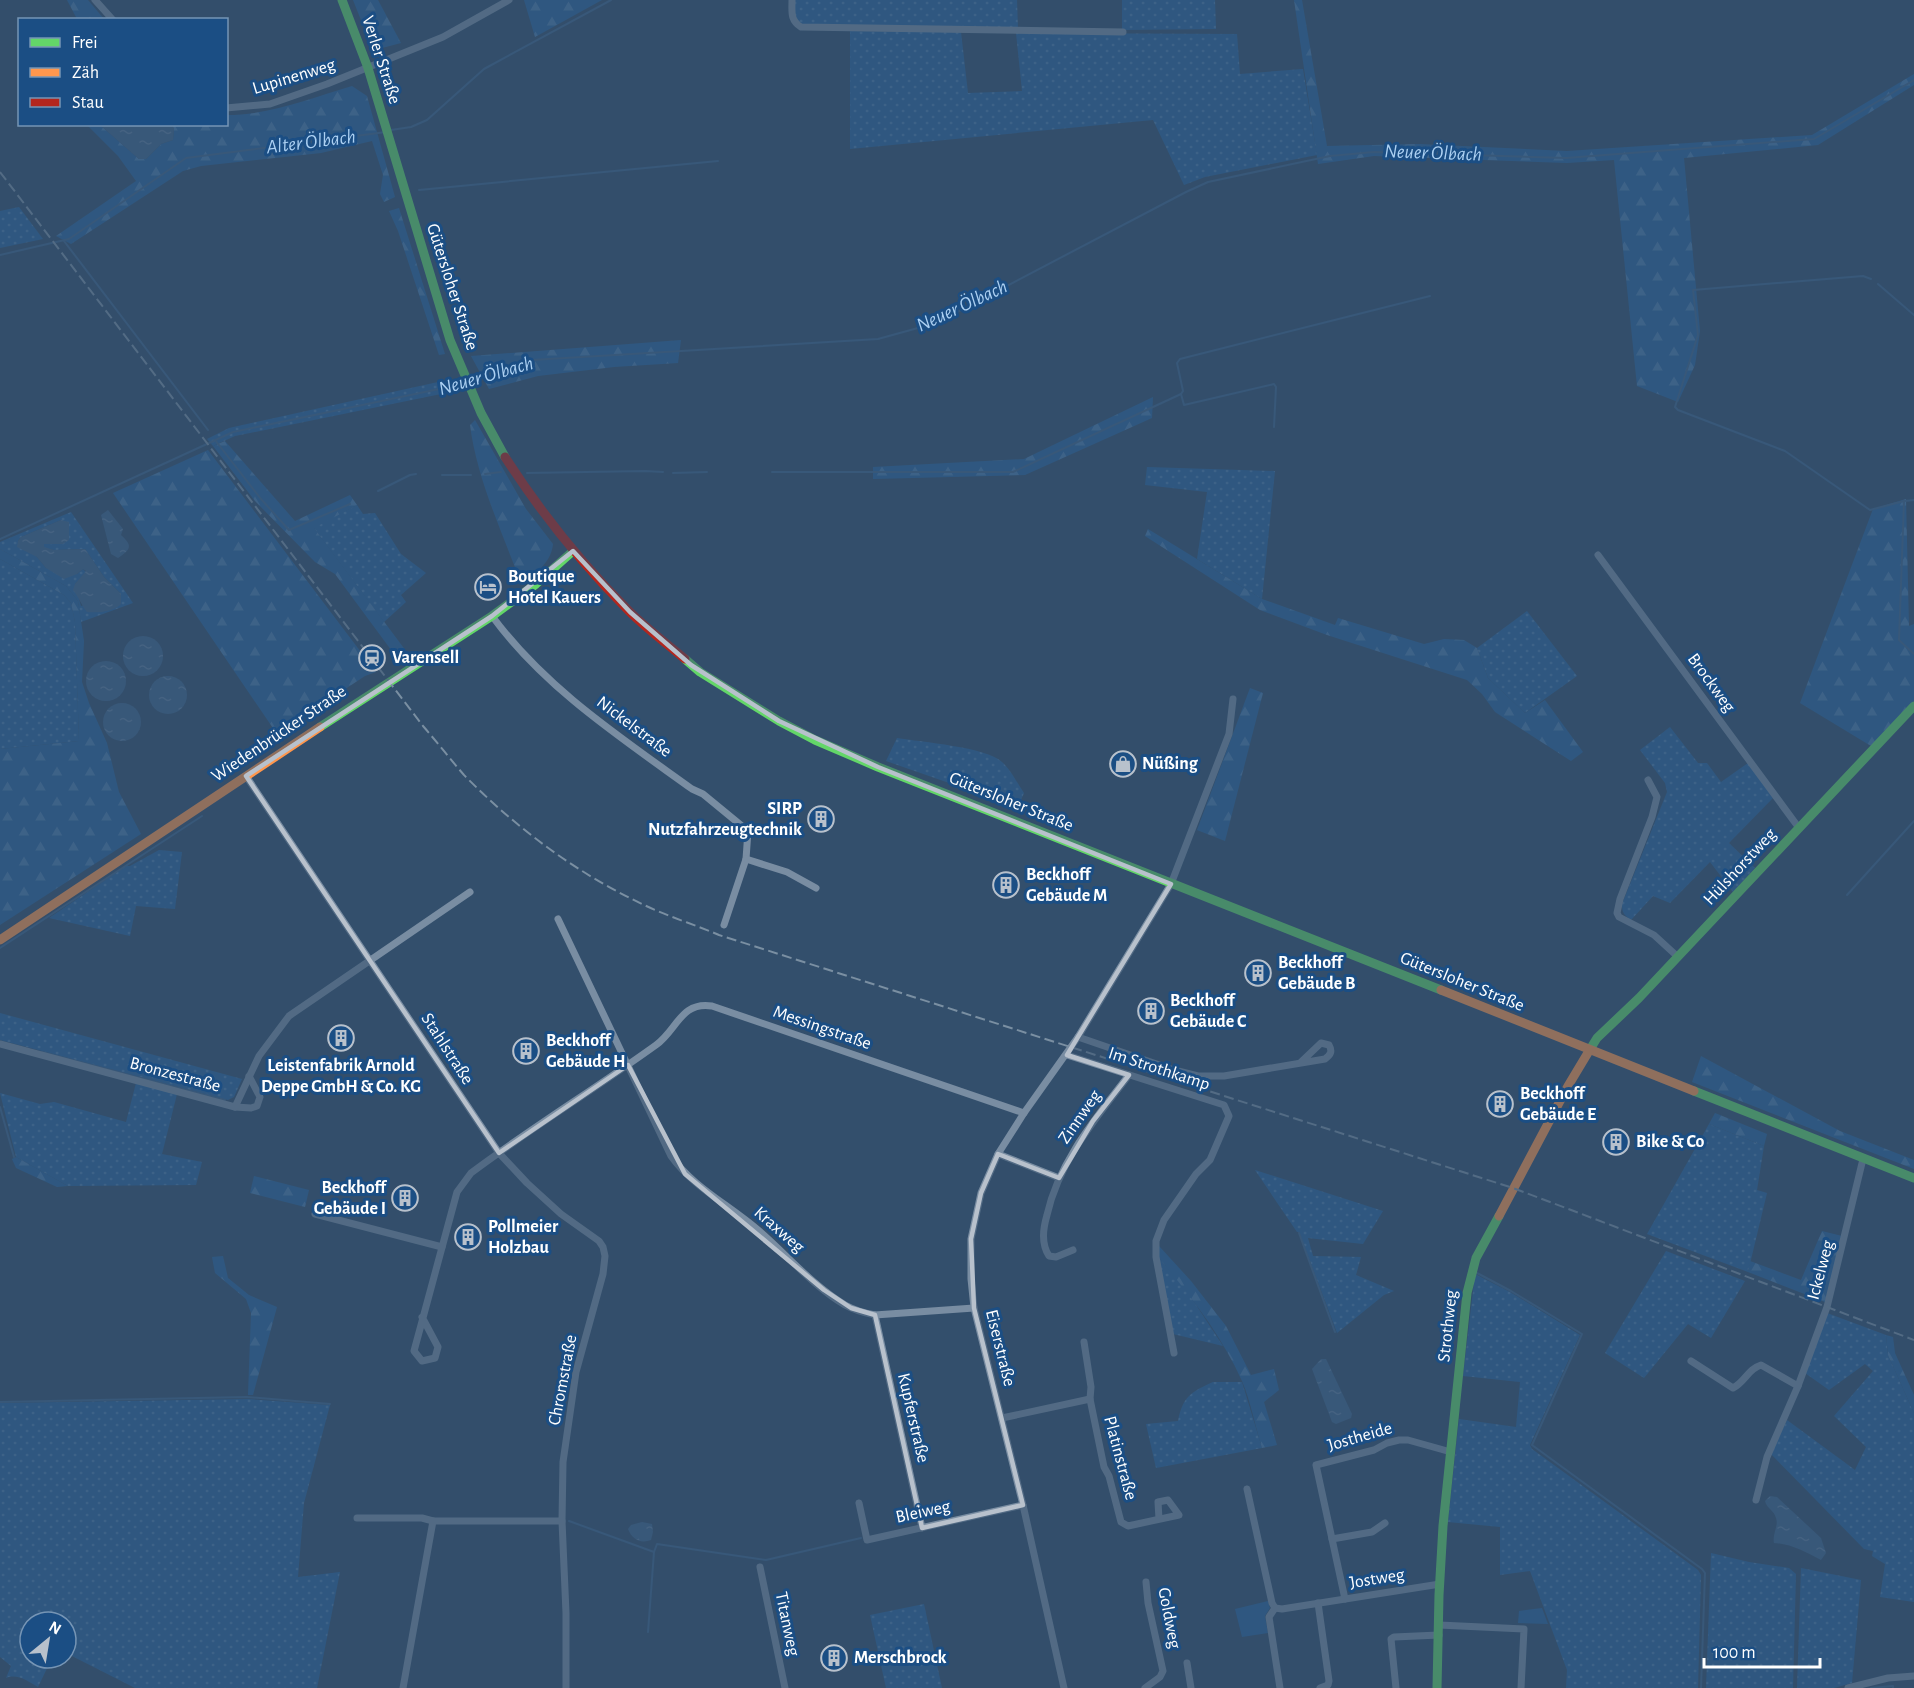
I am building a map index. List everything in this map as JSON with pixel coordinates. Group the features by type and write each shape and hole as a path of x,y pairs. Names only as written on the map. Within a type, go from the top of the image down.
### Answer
{"main road":[{"name":"Verler Straße","path":"342,0 368,68 388,136"},
{"name":"Gütersloher Straße","path":"388,136 450,340 471,390 502,453 534,502 573,551 630,612 684,659 726,689 815,740 878,767 1914,1178"},
{"name":"Wiedenbrücker Straße","path":"0,940 389,681 492,616 536,584 573,551"},
{"name":"Hülshorstweg","path":"1590,1050 1605,1030 1626,1012 1914,706"},
{"name":"Strothweg","path":"1437,1688 1443,1526 1467,1293 1476,1258 1568,1086 1590,1050"}],"street":[{"path":"95,0 111,18"},
{"name":"Lupinenweg","path":"228,108 270,104 368,68 443,37 509,0"},
{"path":"792,0 792,18 795,24 801,27 1123,32"},
{"name":"Brockweg","path":"1598,555 1799,828"},
{"name":"Nickelstraße","path":"492,616 539,670 575,702 692,789 703,794 748,831 746,859 724,925"},
{"name":"Eiserstraße","path":"1064,1688 1023,1505 974,1308 971,1239 981,1194 998,1154 1024,1113 1067,1055 1171,884 1229,734 1233,699"},
{"name":"Stahlstraße","path":"246,776 499,1153 561,1214 603,1247"},
{"path":"1648,780 1657,797 1617,913 1630,924 1654,935 1678,957"},
{"path":"746,859 787,872 816,888"},
{"path":"370,961 470,892"},
{"path":"558,919 628,1065"},
{"name":"Bronzestraße","path":"235,1107 259,1056 289,1016 370,961"},
{"name":"Messingstraße","path":"499,1153 662,1041 686,1012 695,1006 703,1005 712,1006 1024,1113"},
{"path":"1078,1037 1198,1076 1224,1076 1300,1063"},
{"name":"Bronzestraße","path":"0,1044 235,1107 257,1106 260,1098 249,1076"},
{"name":"Im Strothkamp","path":"1067,1055 1224,1105 1229,1116 1210,1160 1196,1173 1164,1220 1156,1241 1156,1257 1174,1353"},
{"name":"Kraxweg","path":"628,1065 671,1156 685,1174 756,1228 824,1290 851,1308 875,1315 974,1308"},
{"name":"Zinnweg","path":"1073,1250 1056,1257 1049,1256 1045,1250 1043,1232 1050,1201 1059,1178 1093,1121 1129,1075"},
{"path":"422,1317 438,1347 435,1358 422,1361 414,1351 422,1317 457,1192 471,1173 499,1153"},
{"path":"998,1154 1059,1178"},
{"name":"Ickelweg","path":"1756,1500 1767,1457 1798,1386 1827,1308 1863,1159"},
{"path":"315,1214 442,1247"},
{"name":"Chromstraße","path":"566,1688 563,1461 576,1372 603,1274 605,1256 603,1247"},
{"name":"Kupferstraße","path":"875,1315 922,1528"},
{"name":"Platinstraße","path":"1084,1342 1091,1387 1090,1399 1104,1467 1109,1476 1121,1522 1128,1526 1159,1520"},
{"path":"1691,1361 1733,1388 1741,1384 1754,1367 1761,1365 1798,1386"},
{"name":"Platinstraße","path":"1002,1418 1090,1399"},
{"name":"Jostheide","path":"1345,1599 1316,1465 1374,1450 1387,1443 1400,1440 1408,1440 1451,1452"},
{"path":"1247,1490 1275,1608 1269,1617 1280,1688"},
{"name":"Bleiweg","path":"859,1503 867,1540 1023,1505"},
{"path":"357,1518 422,1518 432,1521 562,1521"},
{"path":"403,1688 432,1521"},
{"path":"1332,1539 1372,1532 1385,1523"},
{"name":"Titanweg","path":"760,1567 785,1688"},
{"name":"Goldweg","path":"1145,1688 1160,1677 1163,1671 1148,1603 1146,1582"},
{"name":"Jostweg","path":"1275,1608 1282,1609 1440,1584"},
{"path":"1318,1603 1329,1681 1328,1685 1320,1688"},
{"path":"1439,1625 1524,1629 1521,1688"},
{"path":"1396,1688 1390,1639 1438,1635"},
{"path":"1187,1663 1191,1688"},
{"path":"1848,1688 1888,1678 1914,1676"}],"highlighted area":[{"path":"573,551 630,612 691,665 779,721 878,767 1171,884 1067,1055 1129,1075 1093,1121 1059,1178 998,1154 981,1193 971,1239 974,1308 1023,1505 922,1528 875,1315 851,1308 824,1290 685,1174 628,1065 499,1153 246,776 492,616"}],"green space":[{"path":"67,0 88,0 103,18 76,18"},
{"path":"353,0 378,0 401,43 382,48 371,45"},
{"path":"524,0 602,0 535,37"},
{"path":"794,0 1017,0 1018,29 803,25 795,18"},
{"path":"1122,0 1215,0 1216,29 1122,30"},
{"path":"1294,0 1302,0 1327,146 1419,144 1567,151 1812,135 1914,74 1914,85 1818,145 1684,158 1700,331 1695,365 1678,402 1637,386 1614,160 1567,163 1374,156 1318,164"},
{"path":"850,31 961,32 968,93 1022,91 1016,33 1237,34 1240,74 1303,69 1317,155 1205,177 1184,185 1153,120 850,149"},
{"path":"352,86 367,96 395,197 384,202 380,194 383,175 372,141 321,153 201,166 183,171 71,244 56,236 136,181 118,156 88,126 101,126 139,159 146,159 161,144 173,140 172,126 228,126 228,115 275,109"},
{"path":"19,207 43,239 0,248 0,211"},
{"path":"399,208 445,354 439,355 398,231 389,211"},
{"path":"681,340 678,363 614,367 538,376 489,389 471,356"},
{"path":"438,382 441,394 235,436 213,446 207,439 229,428"},
{"path":"1153,397 1152,418 1025,475 873,479 873,467 1024,459"},
{"path":"475,420 526,509 553,544 546,562 521,583 478,465 470,425"},
{"path":"225,441 295,521 350,495 357,505 314,528 409,655 400,662 335,574 315,562 255,501 213,446"},
{"path":"208,450 376,672 365,676 277,734 113,493"},
{"path":"1147,467 1275,471 1262,599 1197,559 1207,492 1145,485"},
{"path":"1906,499 1909,626 1914,624 1914,701 1871,746 1800,703 1873,509"},
{"path":"357,505 363,514 375,513 401,554 426,573 401,595 406,602 384,622 313,527"},
{"path":"71,512 133,603 81,622 78,601 66,586 0,549 0,542","holes":["61,520 48,544 43,544 43,548 85,549 104,577 121,594 81,606 75,584 86,572 83,569 77,574 46,568 18,541 21,537"]},
{"path":"1148,529 1262,599 1335,625 1338,618 1424,644 1444,639 1464,640 1477,648 1488,678 1525,713 1545,700 1583,752 1571,761 1495,712 1482,694 1467,680 1327,635 1260,610 1145,536"},
{"path":"0,549 66,586 78,601 84,641 82,682 107,743 119,792 141,834 0,925 0,749 79,741 75,622 71,603 64,595 0,559"},
{"path":"0,559 64,595 71,603 75,622 79,741 0,749"},
{"path":"1527,611 1577,676 1525,713 1488,678 1477,648"},
{"path":"1250,688 1263,693 1225,841 1197,830"},
{"path":"1670,727 1698,763 1707,763 1721,782 1748,763 1773,798 1729,843 1755,868 1733,892 1710,862 1670,903 1653,896 1631,920 1624,914 1622,904 1667,792 1665,783 1640,750"},
{"path":"897,738 968,749 994,757 1008,769 1024,793 1018,807 886,761"},
{"path":"159,850 182,852 175,909 136,906 130,936 49,918 126,866"},
{"path":"0,1013 242,1079 234,1097 228,1100 0,1040"},
{"path":"1701,1056 1840,1131 1914,1160 1914,1169 1692,1082"},
{"path":"136,1083 177,1094 162,1154 202,1162 196,1185 68,1186 16,1157 0,1093 40,1104 54,1102 126,1122"},
{"path":"1715,1113 1767,1134 1764,1146 1709,1124"},
{"path":"1709,1124 1764,1146 1757,1190 1767,1193 1748,1272 1647,1234"},
{"path":"16,1157 68,1186 57,1187 16,1168 12,1159"},
{"path":"1255,1170 1383,1211 1363,1244 1308,1238 1313,1256 1361,1257 1356,1275 1394,1291 1384,1295 1337,1333 1299,1232"},
{"path":"254,1176 309,1190 305,1207 250,1193"},
{"path":"1822,1231 1842,1236 1825,1302 1748,1272 1750,1261 1801,1280"},
{"path":"1159,1246 1191,1281 1226,1326 1251,1375 1274,1369 1279,1390 1264,1402 1277,1445 1262,1448 1248,1397 1234,1364 1205,1316 1159,1258"},
{"path":"1666,1251 1745,1281 1711,1338 1688,1324 1644,1378 1605,1353"},
{"path":"223,1256 228,1278 249,1295 277,1307 253,1395 248,1395 251,1313 246,1299 215,1273 212,1257"},
{"path":"1159,1258 1185,1288 1223,1346 1173,1334"},
{"path":"1475,1274 1510,1292 1580,1335 1530,1445 1532,1449 1698,1570 1701,1575 1698,1688 1566,1688 1567,1670 1530,1571 1500,1575 1500,1527 1448,1522 1459,1419 1516,1427 1520,1382 1463,1376"},
{"path":"1827,1313 1886,1335 1888,1355 1914,1413 1914,1602 1880,1597 1885,1564 1872,1556 1873,1551 1864,1549 1771,1454 1787,1420 1855,1470 1866,1447 1834,1416 1873,1371 1865,1364 1829,1390 1805,1373"},
{"path":"1886,1335 1893,1337 1895,1353 1914,1395 1914,1413 1888,1355"},
{"path":"1213,1382 1242,1382 1262,1448 1156,1468 1146,1424 1178,1421 1185,1400"},
{"path":"248,1399 330,1405 304,1503 298,1577 340,1572 317,1688 135,1688 78,1659 78,1610 18,1610 18,1670 46,1670 38,1687 18,1677 6,1678 11,1666 0,1657 0,1403"},
{"path":"1711,1553 1789,1568 1796,1574 1793,1688 1706,1688"},
{"path":"1801,1568 1861,1580 1852,1683 1834,1688 1797,1688"},
{"path":"1268,1601 1270,1608 1265,1616 1268,1633 1242,1637 1235,1609"},
{"path":"924,1604 942,1688 886,1688 870,1615"},
{"path":"1542,1608 1548,1624 1518,1623 1519,1611"}],"water":[{"path":"101,126 172,126 173,140 161,144 146,159 139,159"},
{"path":"108,510 123,529 121,535 129,545 128,550 118,558 111,554 101,515"},
{"path":"61,520 69,522 69,540 63,544 44,544 44,547 54,550 85,549 104,577 121,594 121,604 118,607 105,611 87,612 73,590 86,571 83,569 64,579 46,568 37,557 17,547 21,537"},
{"path":"143,636 157,642 163,656 157,670 143,676 129,670 123,656 129,642"},
{"path":"106,661 120,667 126,681 120,695 106,701 92,695 86,681 92,667"},
{"path":"168,676 181,682 187,695 181,708 168,714 155,708 149,695 155,682"},
{"path":"122,703 135,709 141,722 135,735 122,741 109,735 103,722 109,709"},
{"path":"1321,1359 1326,1359 1352,1414 1351,1418 1336,1424 1332,1422 1312,1369"},
{"path":"1770,1496 1777,1497 1821,1538 1826,1553 1821,1560 1804,1551 1774,1543 1777,1521 1765,1501"},
{"path":"642,1522 652,1524 651,1540 640,1541 634,1538 628,1529 631,1525"}],"waterway":[{"name":"Alter Ölbach","path":"391,130 411,127 427,120 484,69 611,0"},
{"name":"Neuer Ölbach","path":"471,379 532,360 878,339 936,323 1208,182 1330,156 1374,152 1566,158 1814,139 1914,80"},
{"name":"Alter Ölbach","path":"0,255 69,239 186,158 386,132"},
{"path":"419,190 718,161"},
{"path":"64,241 208,430"},
{"path":"1871,279 1863,276 1693,290 1698,335 1675,407 1785,451 1870,510 1904,501 1899,640 1914,654"},
{"path":"1878,284 1914,315"},
{"path":"772,472 1013,472 1181,394 1183,391 1177,363 1180,359 1430,296"},
{"name":"Neuer Ölbach","path":"0,539 233,432 439,389 466,381"},
{"path":"1181,394 1184,405 1274,384 1276,387 1274,427"},
{"path":"215,440 261,499 289,530 350,504"},
{"path":"485,474 501,472"},
{"path":"527,473 663,472"},
{"path":"673,473 707,472"},
{"path":"378,491 416,474"},
{"path":"442,475 471,475"},
{"path":"1905,501 1914,500"},
{"path":"0,948 202,816"},
{"path":"1847,895 1914,821"},
{"path":"42,1052 225,1100"},
{"path":"0,1107 14,1157"},
{"path":"1299,1233 1335,1332"},
{"path":"1477,1273 1582,1334 1532,1445 1705,1573 1701,1688"},
{"path":"0,1402 247,1397 330,1404"},
{"path":"569,1521 654,1552"},
{"path":"648,1632 654,1552 657,1544 766,1560 861,1538"},
{"path":"1871,1688 1893,1686 1893,1688"}],"railway":[{"path":"0,172 423,726 485,796 530,834 577,868 655,910 719,935 1513,1188 1914,1340"}],"traffic: fast":[{"path":"342,0 368,68 450,340 481,413 505,457"},
{"path":"320,727 492,616 536,584 573,551"},
{"path":"685,659 700,672 779,721 815,740 1441,990"},
{"path":"1589,1051 1597,1038 1639,998 1914,706"},
{"path":"1694,1091 1914,1178"},
{"path":"1437,1688 1443,1526 1467,1293 1476,1258 1499,1216"}],"traffic: slow":[{"path":"0,940 320,727"},
{"path":"1441,990 1694,1091"},
{"path":"1499,1216 1589,1051"}],"traffic: jam":[{"path":"505,457 548,518 595,575 636,617 685,659"}],"place":[{"name":"Boutique Hotel Kauers","path":"488,587"},
{"name":"Varensell","path":"372,658"},
{"name":"Nüßing","path":"1123,764"},
{"name":"SIRP Nutzfahrzeugtechnik","path":"821,819"},
{"name":"Beckhoff Gebäude M","path":"1006,885"},
{"name":"Beckhoff Gebäude B","path":"1258,973"},
{"name":"Beckhoff Gebäude C","path":"1151,1011"},
{"name":"Leistenfabrik Arnold Deppe GmbH & Co. KG","path":"341,1038"},
{"name":"Beckhoff Gebäude H","path":"526,1051"},
{"name":"Beckhoff Gebäude E","path":"1500,1104"},
{"name":"Bike & Co","path":"1616,1142"},
{"name":"Beckhoff Gebäude I","path":"405,1198"},
{"name":"Pollmeier Holzbau","path":"468,1237"},
{"name":"Merschbrock","path":"834,1658"}]}
